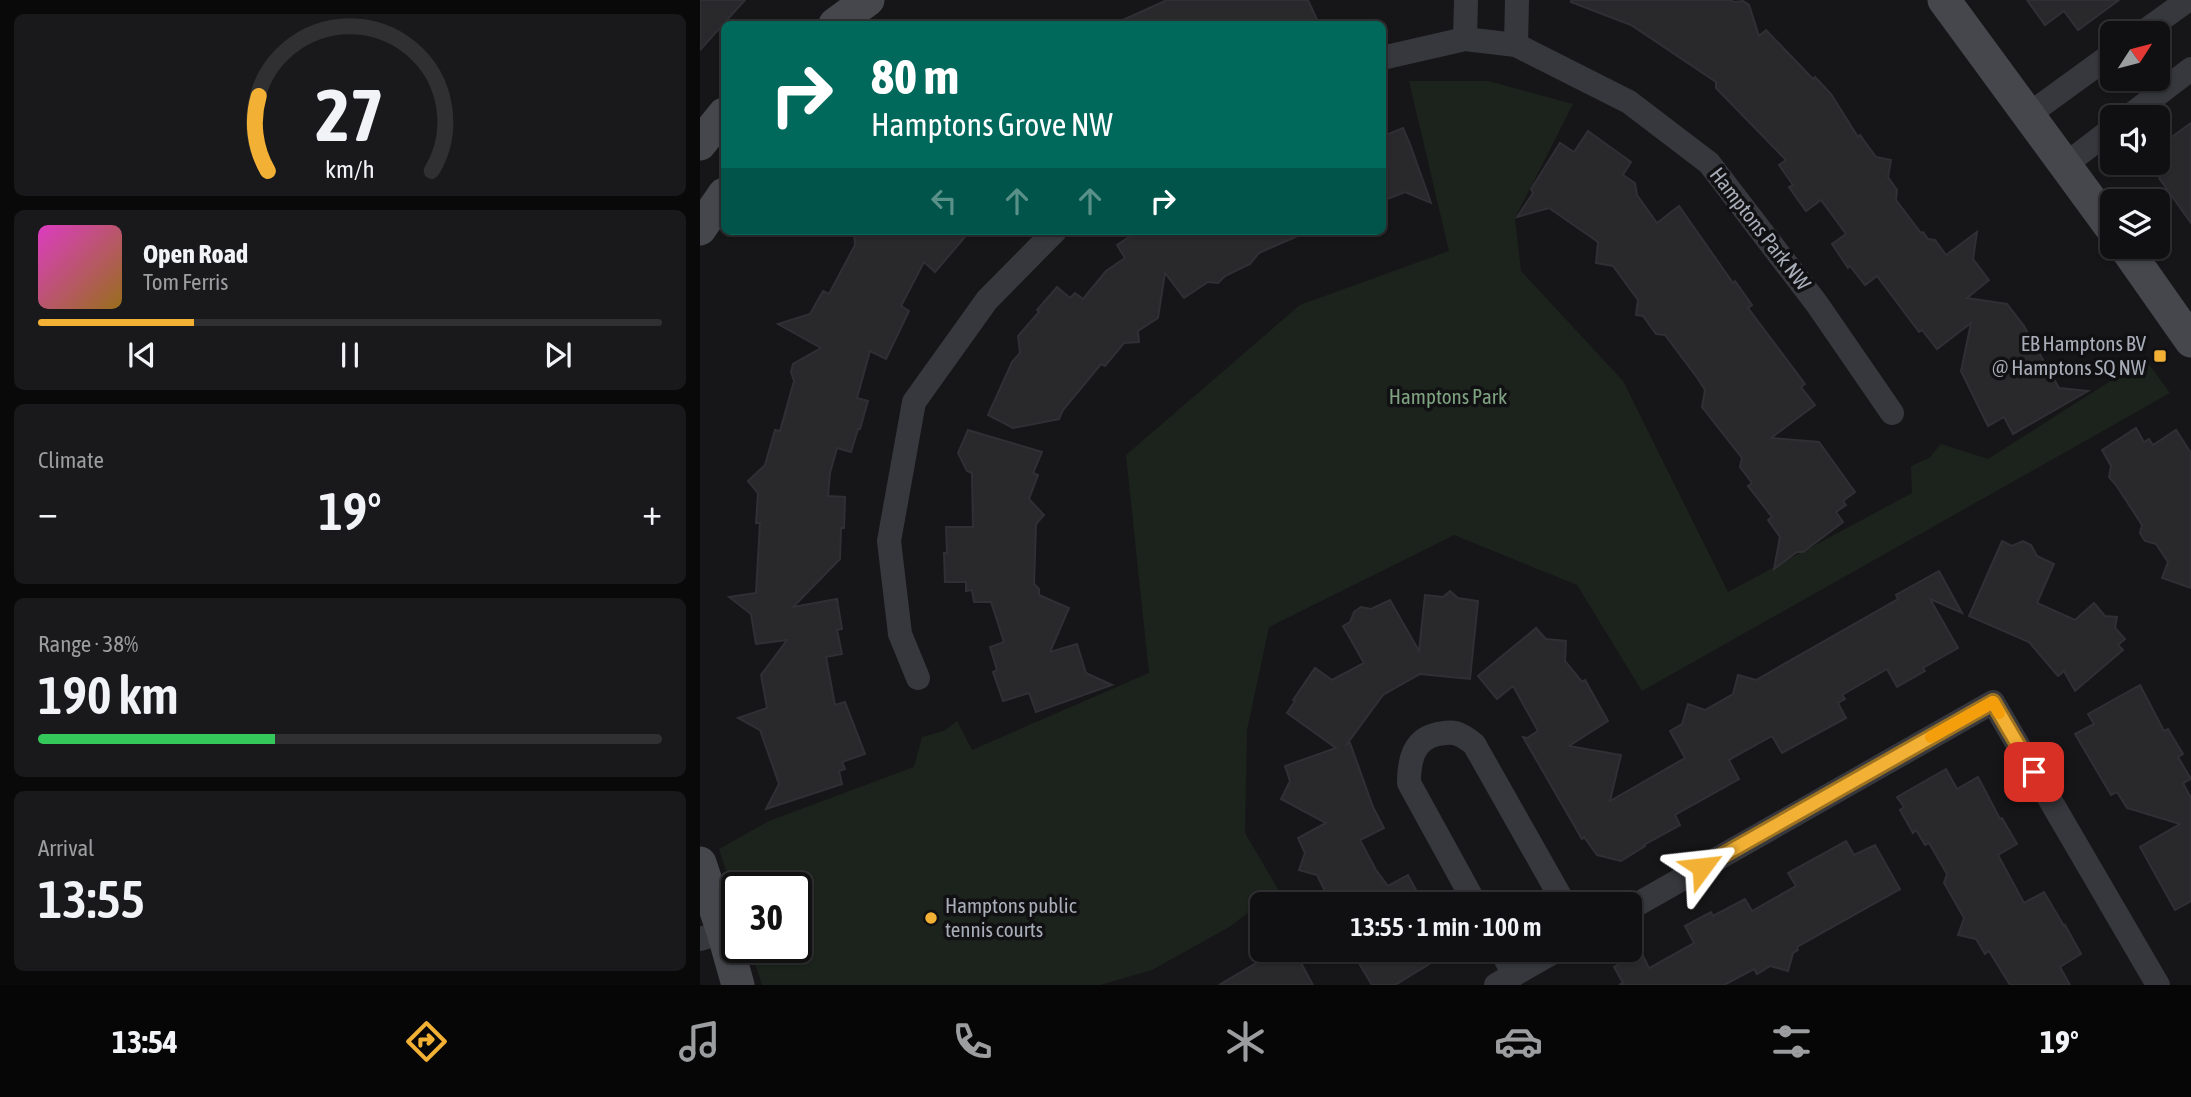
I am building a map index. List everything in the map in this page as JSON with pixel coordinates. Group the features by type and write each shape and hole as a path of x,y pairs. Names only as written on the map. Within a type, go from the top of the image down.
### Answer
{"street":[{"path":"1465,39 1466,0"},
{"path":"1516,45 1517,0"},
{"path":"1944,0 2100,212"},
{"path":"2159,21 2188,0"},
{"name":"Hamptons Park NW","path":"1386,57 1465,39 1516,45 1629,102 1709,163 1817,304 1892,413"},
{"path":"2028,115 2100,63"},
{"path":"2144,105 2191,69"},
{"path":"700,144 721,118"},
{"path":"2066,164 2100,138"},
{"path":"700,229 721,198"},
{"path":"918,678 900,634 889,541 914,402 987,300 1051,235"},
{"path":"2133,259 2191,341"},
{"path":"1642,902 1993,702 2158,985"},
{"path":"1469,892 1409,783 1409,763 1417,746 1428,736 1446,732 1458,733 1474,744 1558,892"},
{"path":"700,863 712,935 733,984"},
{"path":"1503,962 1505,980 1536,962"}],"green space":[{"name":"Hamptons Park","path":"1409,81 1488,81 1573,104 1515,218 1521,271 1623,381 1728,592 1912,493 1911,466 1929,458 1941,444 1988,459 2145,359 2170,393 1642,691 1577,585 1454,535 1269,627 1247,730 1245,833 1278,889 1274,892 1250,892 1250,911 1231,926 1152,970 1100,985 762,985 755,963 812,963 812,872 726,872 719,849 769,821 914,767 922,737 944,731 957,721 972,750 1149,673 1126,455 1300,305 1449,251"}],"building":[{"path":"700,0 745,0 726,21 721,21 721,27 700,50"},
{"path":"1167,0 1308,0 1318,21 1121,21"},
{"path":"1571,0 1731,0 1743,1 1749,5 1759,36 1766,30 1831,94 1858,137 1860,135 1876,157 1891,160 1888,177 1897,190 1896,200 1921,233 1928,239 1935,240 1946,255 1977,232 1973,259 1989,280 1967,298 2007,304 2024,326 2059,388 2088,391 2013,434 2004,417 1988,426 1961,371 1971,323 1937,349 1922,330 1919,332 1877,276 1865,285 1850,266 1848,268 1832,244 1846,234 1821,200 1806,211 1789,187 1793,185 1779,165 1786,160 1716,88 1716,82 1631,25"},
{"path":"2027,0 2119,0 2078,30 2064,11 2045,25"},
{"path":"2191,123 2191,223 2170,193 2170,189 2167,189 2159,178 2170,175 2170,138"},
{"path":"1403,128 1431,203 1405,192 1386,199 1386,135"},
{"path":"1588,131 1631,162 1623,175 1635,183 1637,195 1657,223 1679,206 1733,283 1735,281 1752,305 1748,308 1805,384 1801,387 1815,405 1771,438 1819,442 1855,492 1843,501 1846,505 1836,512 1843,522 1803,552 1797,552 1774,569 1780,537 1768,520 1772,517 1748,486 1752,483 1740,467 1742,458 1702,407 1705,390 1698,379 1665,335 1656,334 1643,316 1636,315 1638,300 1613,266 1596,263 1598,242 1549,208 1517,217 1560,143 1574,152"},
{"path":"854,235 967,235 935,272 924,262 901,306 909,311 886,359 870,351 857,398 868,401 860,429 851,452 837,448 830,473 828,496 845,497 840,559 793,607 837,599 842,629 837,630 842,654 826,657 835,705 845,702 865,754 842,762 845,769 839,771 842,784 766,809 779,784 760,730 738,718 767,708 761,675 787,640 756,644 751,614 729,597 756,593 760,523 756,523 758,493 748,481 765,465 775,430 780,431 794,381 791,372 793,364 821,348 778,324 810,314 823,291 829,294 855,245"},
{"path":"1132,235 1300,235 1259,253 1250,264 1225,276 1218,283 1208,282 1184,298 1165,273 1158,318 1138,331 1139,342 1124,343 1105,366 1101,364 1063,410 1059,419 1013,428 988,415 1012,362 1020,353 1018,336 1039,312 1037,310 1057,287 1070,298 1075,293 1083,299 1106,271 1125,258 1117,245"},
{"path":"2136,428 2144,442 2149,439 2153,445 2176,430 2191,453 2191,588 2162,578 2168,562 2156,544 2145,541 2140,533 2142,525 2109,477 2111,466 2102,450"},
{"path":"968,430 1042,452 1033,473 1038,475 1029,499 1044,515 1036,524 1034,584 1039,589 1039,595 1069,608 1050,652 1077,644 1086,673 1112,685 1036,712 1029,693 1003,701 993,672 997,670 990,647 1004,642 991,602 974,602 972,590 966,591 966,582 945,582 946,527 973,527 972,473 967,471 958,453"},
{"path":"2002,541 2012,546 2023,541 2031,545 2037,556 2054,564 2037,603 2075,620 2094,603 2105,616 2117,617 2115,628 2125,639 2118,645 2123,650 2075,691 2064,671 2058,676 2029,642 1969,616"},
{"path":"1939,571 1962,613 1930,599 1958,648 1897,687 1887,669 1842,695 1845,699 1838,703 1846,718 1782,753 1772,736 1729,760 1739,779 1675,815 1680,825 1621,861 1597,855 1584,837 1582,839 1523,737 1527,738 1538,731 1513,686 1497,699 1478,676 1536,628 1546,639 1566,641 1565,661 1582,682 1585,680 1608,721 1569,746 1621,755 1610,801 1685,758 1670,731 1682,724 1688,704 1705,710 1733,694 1738,675 1756,680 1898,599 1896,595"},
{"path":"1450,591 1458,598 1478,601 1470,679 1420,674 1383,695 1347,744 1350,743 1373,807 1384,828 1360,840 1388,886 1408,875 1417,892 1326,892 1317,875 1299,870 1305,853 1298,838 1326,823 1281,799 1290,781 1285,766 1336,748 1287,713 1315,668 1332,680 1364,663 1343,626 1350,622 1354,612 1361,607 1371,609 1390,600 1419,651 1425,595 1443,597"},
{"path":"2140,685 2164,731 2168,729 2183,754 2178,757 2191,779 2183,783 2191,798 2191,901 2175,910 2140,847 2180,824 2127,808 2117,792 2111,795 2075,734 2094,724 2088,714"},
{"path":"1946,769 1957,789 1978,777 2000,819 2002,818 2017,844 1998,855 2024,903 2044,892 2065,925 2081,954 2060,967 2070,985 2010,985 1989,951 1985,954 1976,939 1958,935 1964,918 1944,883 1947,874 1929,843 1925,845 1916,830 1913,833 1900,810 1904,807 1897,797"},
{"path":"1846,841 1854,855 1875,845 1900,889 1797,947 1788,971 1770,966 1757,974 1754,969 1724,985 1619,985 1623,983 1614,967 1623,962 1642,962 1642,954 1649,968 1694,943 1685,926 1711,912 1713,916 1745,899 1752,911 1796,886 1788,873"},
{"path":"1258,962 1301,962 1313,985 1219,985"},
{"path":"1358,962 1432,962 1395,985 1372,985"}],"slow traffic":[{"path":"1931,737 1993,702 1999,713"}],"place":[{"name":"EB Hamptons BV @ Hamptons SQ NW","path":"2160,356"},
{"name":"Hamptons public tennis courts","path":"931,918"}],"route":[{"path":"1702,867 1993,702 2034,772"}]}
